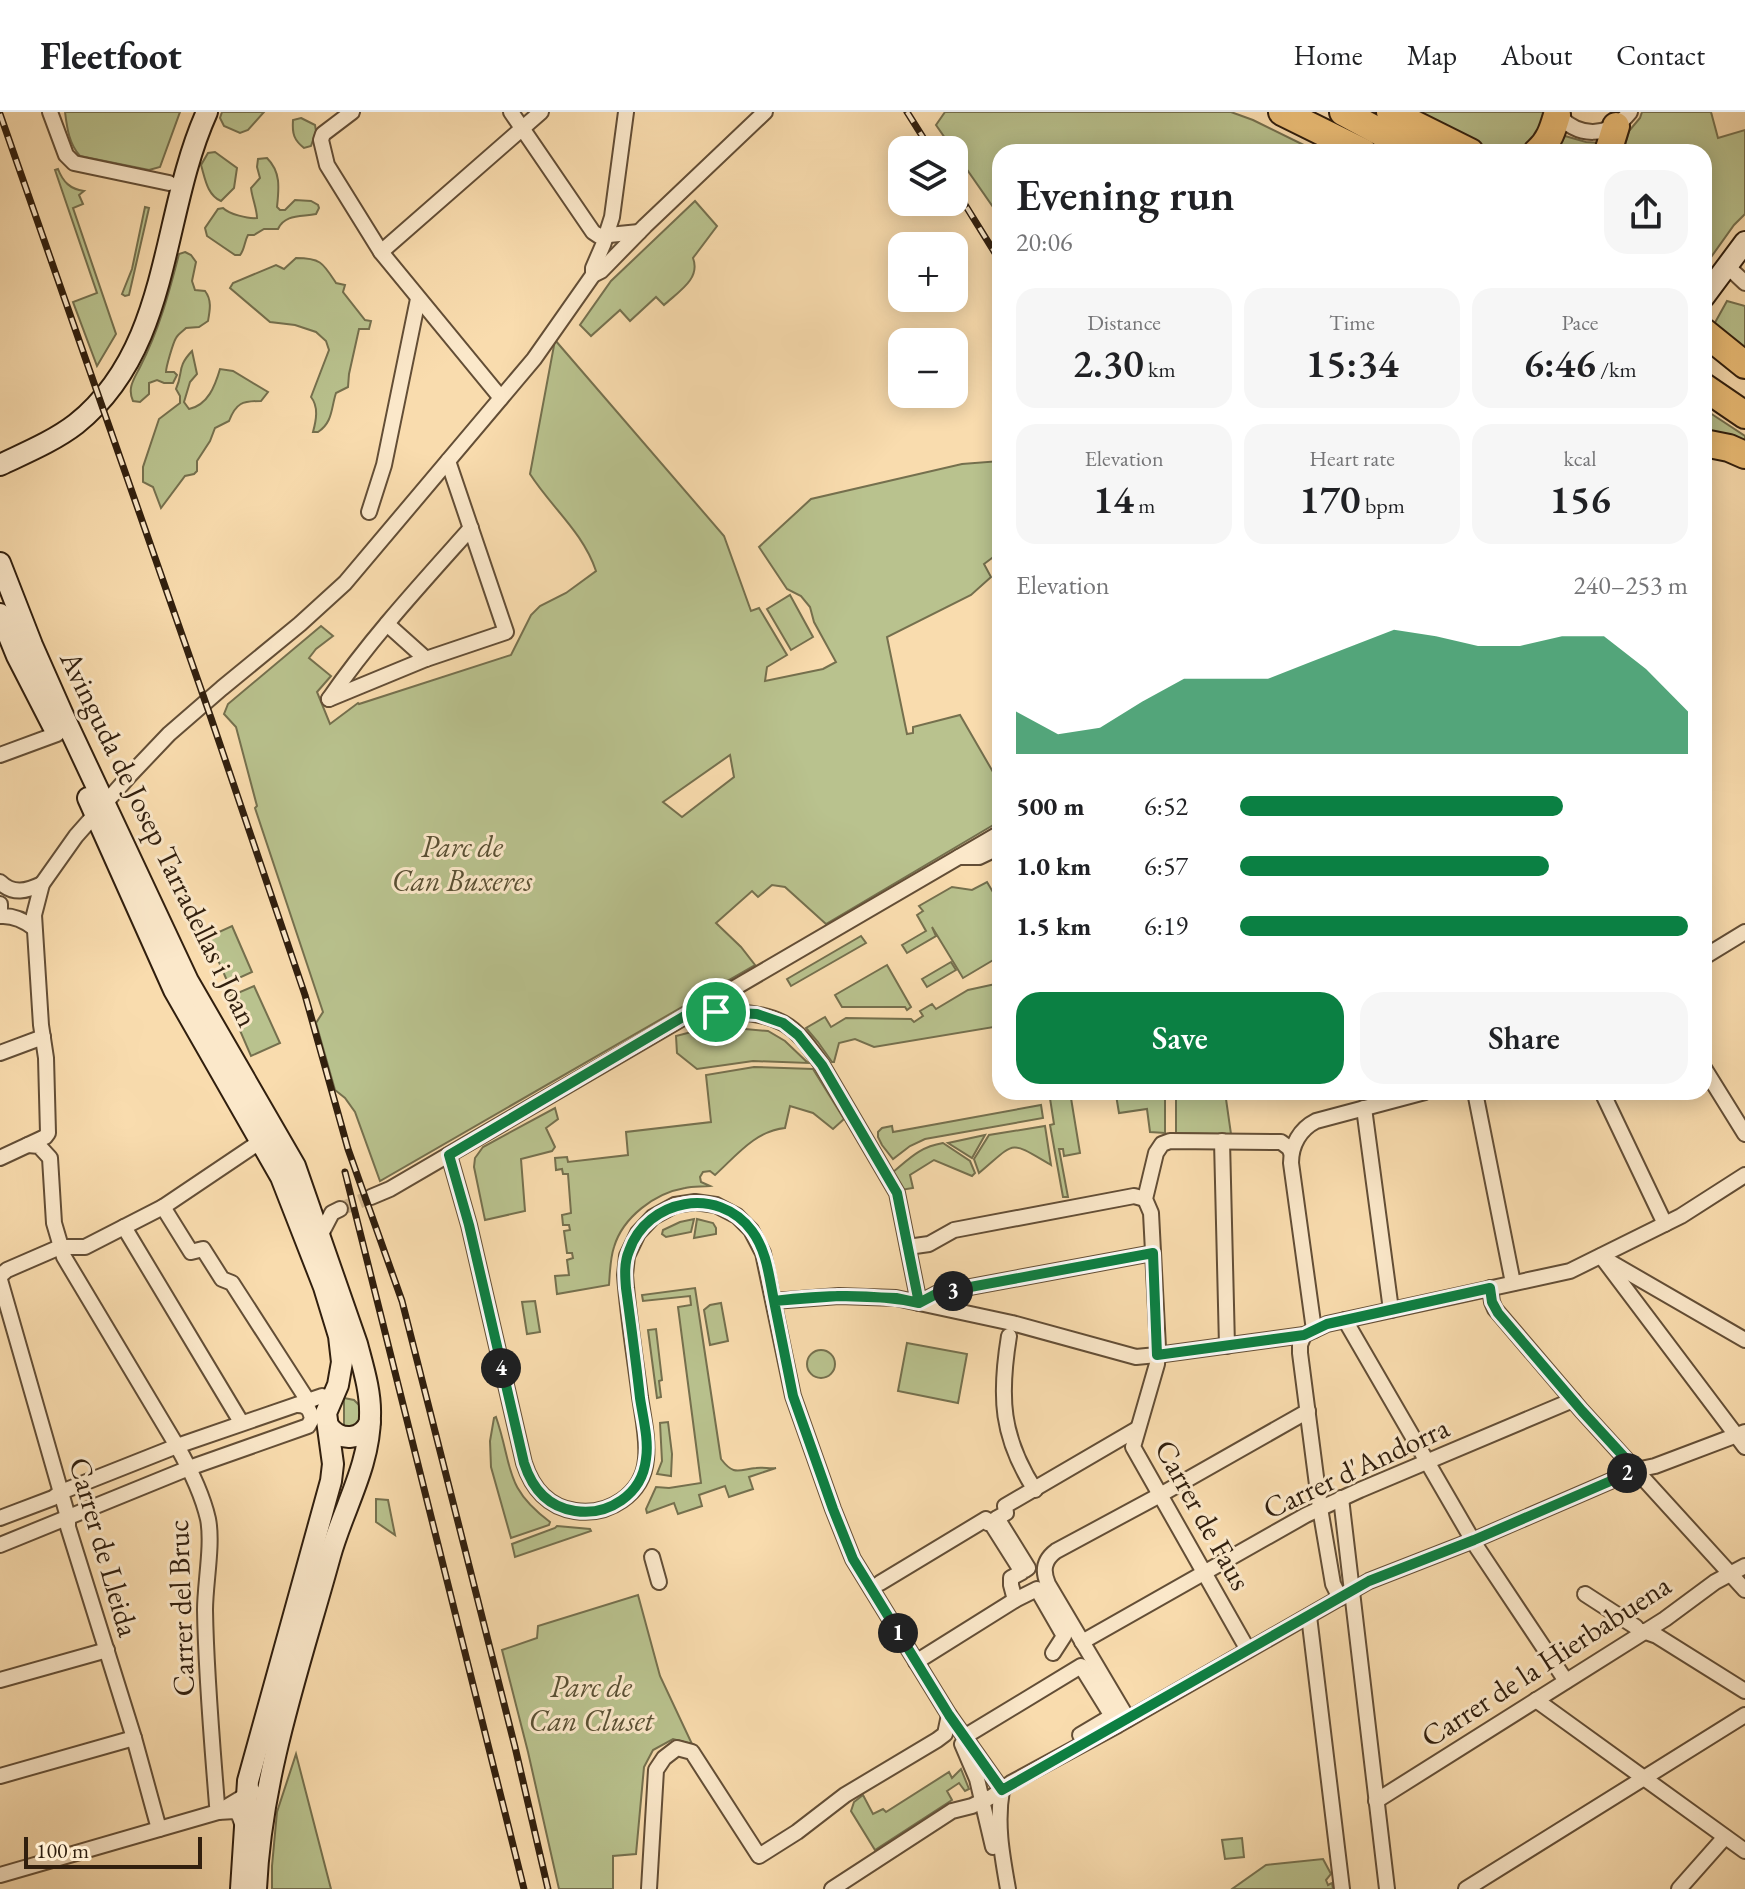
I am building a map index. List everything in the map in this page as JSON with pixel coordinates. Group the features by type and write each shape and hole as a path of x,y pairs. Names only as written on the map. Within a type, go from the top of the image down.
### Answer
{"highway":[{"path":"1343,112 1402,144"},
{"path":"1390,112 1454,144"},
{"path":"1286,114 1329,144"},
{"path":"1286,114 1347,144"},
{"path":"1545,144 1553,132 1556,114"},
{"path":"1612,144 1623,119"},
{"path":"1712,338 1745,365"},
{"path":"1712,359 1745,383"},
{"path":"1712,392 1745,415"},
{"path":"1712,445 1745,455"}],"street":[{"path":"50,112 66,155 74,163 169,183"},
{"path":"0,448 25,441 64,419 106,377 123,348 141,301 169,183 194,112"},
{"path":"0,465 38,447 75,424 101,402 126,366 156,295 184,174 207,112"},
{"path":"352,112 327,129 321,140 327,165 381,252 501,398"},
{"path":"511,112 593,232 599,236 639,232"},
{"path":"381,252 541,112"},
{"path":"593,275 612,217 626,112"},
{"path":"0,1158 45,1137 49,1128 35,906 42,884 67,848 139,764 180,724 345,583 534,359 593,275 601,271 765,112"},
{"path":"1556,114 1572,127 1585,132 1598,132 1623,119"},
{"path":"1712,286 1745,242"},
{"path":"1727,266 1745,283"},
{"path":"369,512 384,465 418,299"},
{"path":"448,461 471,528 506,632 426,659 329,699 387,624 471,528"},
{"name":"Avinguda de Josep Tarradellas i Joan","path":"0,563 174,990 281,1177 324,1287 339,1336 342,1367 326,1413 333,1464 330,1487 248,1781 241,1889"},
{"name":"Avinguda de Josep Tarradellas i Joan","path":"0,614 17,656 87,794 100,810 188,981 295,1166 357,1344 370,1414 366,1454 334,1542 269,1777 260,1832 256,1889"},
{"path":"387,624 426,659"},
{"path":"0,755 57,734"},
{"path":"371,1197 449,1155 992,838"},
{"path":"959,857 979,857 992,851"},
{"path":"0,882 16,891 42,884"},
{"path":"0,904 0,916 17,918 34,928"},
{"path":"1712,952 1745,932"},
{"path":"693,1011 757,1014 783,1023 810,1048 897,1193 919,1303"},
{"path":"0,1053 43,1037"},
{"path":"1712,1081 1745,1134"},
{"path":"1291,1152 1304,1128 1310,1124 1394,1100"},
{"path":"1477,1100 1513,1283"},
{"path":"1606,1100 1665,1224"},
{"path":"1364,1108 1391,1310"},
{"path":"0,1278 7,1270 60,1247 85,1247 163,1207 261,1141"},
{"path":"908,1247 929,1244 954,1230 1134,1196 1145,1199 1156,1153 1162,1144 1170,1141 1281,1142 1289,1148 1309,1332 1300,1345 1300,1353 1333,1584 1346,1594"},
{"path":"1222,1141 1227,1346"},
{"name":"Carrer del Bruc","path":"28,1145 39,1146 50,1158 54,1223 64,1257 177,1446 189,1468 208,1519 206,1645 218,1812"},
{"path":"449,1155 469,1225 526,1471 545,1498 565,1509 586,1512 612,1507 631,1492 642,1474 647,1457 625,1275 629,1249 646,1224 675,1205 695,1202 716,1205 737,1216 751,1230 763,1253 793,1396 833,1509 859,1571 949,1715 1002,1790 998,1811 999,1833 1008,1889"},
{"path":"774,1301 839,1296 896,1298 1012,1323 1136,1357 1227,1346 1309,1332 1345,1320 1570,1271 1665,1224 1745,1175"},
{"path":"307,1196 317,1206 336,1211 320,1236"},
{"name":"Carrer de Faus","path":"1145,1199 1151,1213 1157,1364 1133,1447 1248,1650"},
{"path":"0,1545 189,1468 310,1423 311,1414 304,1401 232,1283 222,1279 203,1249 191,1252 163,1207"},
{"path":"124,1227 241,1422"},
{"path":"919,1303 938,1293 1153,1253"},
{"path":"1601,1256 1745,1340"},
{"path":"1041,1758 1248,1650 1369,1581 1474,1540 1636,1470 1742,1438 1601,1256"},
{"name":"Carrer de Lleida","path":"0,1278 68,1517 68,1527 159,1829"},
{"path":"1490,1288 1495,1309 1745,1590"},
{"path":"1345,1320 1474,1540 1566,1681"},
{"path":"1009,1336 1003,1385 1004,1414 1014,1452 1035,1490"},
{"path":"0,1518 177,1446 304,1401 322,1396 333,1399 338,1394 354,1393 361,1396 370,1414 368,1428 361,1434 347,1438 302,1428"},
{"name":"Carrer d'Andorra","path":"1082,1642 1320,1508 1573,1400"},
{"path":"991,1523 994,1520 1025,1570 1036,1569 1056,1551 1308,1411"},
{"path":"1118,1719 1082,1642 1048,1584 997,1518 1006,1513 1005,1506 1137,1429"},
{"path":"1341,1498 1346,1594 1353,1612 1387,1889"},
{"path":"880,1583 986,1519 1022,1572 1008,1582 1015,1600"},
{"path":"652,1557 659,1582"},
{"name":"Carrer de la Hierbabuena","path":"1376,1801 1566,1681 1640,1629 1665,1619 1715,1582 1745,1566"},
{"path":"916,1662 1037,1589 1064,1636 1053,1653"},
{"path":"1585,1594 1745,1691"},
{"path":"1309,1616 1342,1889"},
{"path":"0,1680 107,1650"},
{"path":"964,1737 1081,1666 1118,1719"},
{"path":"1536,1700 1745,1851"},
{"path":"949,1715 977,1779 1000,1889"},
{"path":"649,1889 656,1770 664,1758 677,1748 692,1752 759,1856 797,1832 845,1795 937,1740 945,1734 949,1715"},
{"path":"1466,1889 1745,1715"},
{"path":"832,1889 952,1811 983,1801 1118,1719"},
{"path":"0,1776 134,1738"},
{"path":"218,1812 269,1777"},
{"path":"977,1779 1002,1790"},
{"path":"1,1869 218,1812 235,1811 244,1830"},
{"path":"1679,1889 1725,1837"}],"green space":[{"path":"65,112 180,112 160,167 149,170 80,156 71,141"},
{"path":"222,112 264,112 248,130 240,133 224,126 220,118"},
{"path":"945,112 1231,112 1302,144 992,144 992,206 968,171 968,136 944,136 936,125"},
{"path":"1407,112 1545,112 1543,127 1531,144 1471,144"},
{"path":"1642,112 1711,112 1718,138 1745,130 1745,214 1712,256 1712,144 1625,144 1629,131"},
{"path":"301,118 315,125 316,131 311,146 304,148 296,139 293,129 293,120"},
{"path":"1565,136 1601,144 1559,144"},
{"path":"215,152 237,168 234,188 221,201 205,181 201,165 208,153"},
{"path":"267,158 277,175 277,207 280,210 285,210 295,200 311,201 319,208 316,214 289,218 278,229 264,229 248,235 242,253 235,255 207,236 205,228 218,209 223,208 239,216 257,218 251,188 260,178 258,159"},
{"path":"58,169 68,184 84,191 79,195 83,204 73,208 116,334 97,366 73,302 97,293 55,170"},
{"path":"695,201 717,226 693,258 695,266 691,279 664,305 656,297 630,321 620,310 591,336 580,325 611,281"},
{"path":"145,207 149,208 129,295 125,296 122,294 132,269"},
{"path":"185,252 196,262 192,281 195,290 205,291 209,298 208,321 199,327 186,328 176,338 166,372 177,375 173,383 157,380 149,383 149,394 140,402 133,401 132,384 158,325 179,254"},
{"path":"296,258 320,263 336,283 345,285 343,292 365,320 371,321 369,329 359,329 348,387 336,393 329,419 318,432 313,432 316,410 311,397 329,350 326,341 316,332 270,322 230,288 233,283 276,265 284,269"},
{"path":"1727,301 1745,306 1745,352 1712,328"},
{"name":"Parc de Can Buxeres","path":"555,340 724,536 751,611 759,608 787,655 767,667 765,681 823,669 836,662 814,622 810,607 801,596 787,589 759,547 811,499 962,464 992,462 992,558 984,564 991,577 971,595 887,637 907,734 913,733 913,727 960,715 992,770 992,826 826,924 785,887 772,885 758,897 752,891 716,923 755,965 380,1181 355,1112 335,1090 316,1023 323,1012 255,808 257,806 236,727 224,714 228,704 321,626 333,636 309,658 331,676 317,692 330,724 358,703 511,655 531,615 540,606 566,593 596,571 575,532 530,474","holes":["730,755 734,777 682,817 663,802"]},
{"path":"192,351 197,374 190,382 184,402 189,409 206,399 220,369 233,371 268,392 261,401 240,404 229,421 215,428 197,461 197,471 185,476 161,508 153,487 143,482 143,467 159,419 180,403 176,389 182,366"},
{"path":"1712,414 1745,436 1745,447 1712,439"},
{"path":"790,595 813,637 791,650 767,609"},
{"path":"987,882 992,890 992,961 963,978 932,927 936,936 907,953 902,945 926,931 917,915 923,911 919,906 952,887 972,890"},
{"path":"232,926 252,972 228,983 208,937"},
{"path":"861,936 866,943 791,986 787,979"},
{"path":"951,962 956,970 927,987 922,979"},
{"path":"887,965 911,1007 907,1010 905,1007 842,1007 835,995"},
{"path":"992,985 992,1027 874,1047 855,1039 839,1043 834,1062 806,1028 825,1017 831,1027 846,1018 911,1019 914,1022 923,1016 920,1011 932,1004 936,1009 968,990"},
{"path":"254,986 280,1043 251,1056 226,998"},
{"path":"723,1027 768,1031 785,1041 808,1063 753,1061 697,1069 677,1053 676,1036"},
{"path":"754,1067 813,1069 844,1119 833,1129 813,1113 790,1106 785,1128 755,1139 715,1175 710,1171 703,1172 701,1182 710,1186 688,1187 663,1195 633,1216 614,1247 609,1285 557,1294 555,1276 569,1275 567,1260 573,1258 572,1253 567,1253 564,1231 570,1230 569,1225 563,1225 562,1215 571,1213 568,1174 563,1174 562,1169 556,1170 555,1158 567,1157 568,1162 628,1155 626,1132 711,1122 706,1075"},
{"path":"1050,1100 1071,1100 1080,1153 1064,1156 1063,1149 1059,1149 1068,1197 1063,1197 1050,1125 1054,1124"},
{"path":"1117,1100 1165,1100 1165,1133 1150,1132 1147,1109 1119,1113"},
{"path":"1176,1100 1226,1100 1231,1134 1176,1133"},
{"path":"1041,1105 1043,1118 925,1139 893,1159 878,1137 882,1128 892,1126 893,1132"},
{"path":"555,1108 558,1119 546,1128 555,1147 552,1151 521,1159 525,1211 485,1220 474,1167 475,1158 483,1147"},
{"path":"1045,1126 1051,1165 1027,1151 1013,1148 979,1173 974,1159 989,1135"},
{"path":"985,1135 972,1158 948,1143"},
{"path":"943,1143 970,1161 975,1173 972,1176 934,1160 910,1175 913,1188 901,1190 893,1172 922,1150"},
{"path":"694,1219 691,1232 666,1237 662,1234 663,1230 680,1222"},
{"path":"697,1219 713,1223 716,1234 694,1238"},
{"path":"695,1288 721,1459 737,1471 776,1468 749,1477 753,1489 729,1497 725,1486 699,1495 702,1506 678,1514 674,1503 647,1513 656,1487 701,1483 678,1307 691,1305 690,1296 643,1301 642,1295"},
{"path":"535,1301 540,1332 527,1334 522,1302"},
{"path":"721,1303 728,1341 710,1345 704,1310"},
{"path":"656,1329 662,1380 659,1381 661,1397 657,1398 648,1330"},
{"path":"907,1343 967,1354 958,1403 898,1391"},
{"path":"821,1350 831,1354 835,1364 831,1374 821,1378 811,1374 807,1364 811,1354"},
{"path":"344,1398 354,1400 361,1407 361,1422 344,1431"},
{"path":"496,1417 517,1486 524,1498 550,1522 511,1538 491,1467 490,1441"},
{"path":"668,1422 671,1476 657,1474 662,1461 660,1423"},
{"path":"376,1499 388,1500 395,1535 376,1522"},
{"path":"557,1526 591,1531 515,1557 512,1544"},
{"name":"Parc de Can Cluset","path":"638,1595 660,1676 692,1744 673,1739 653,1750 644,1767 636,1854 613,1856 613,1889 559,1889 502,1650 537,1638 538,1626"},
{"path":"296,1754 331,1889 272,1889 277,1812"},
{"path":"961,1769 969,1789 965,1791 959,1783 947,1791 952,1800 875,1850 851,1811 854,1802 863,1795 873,1814 883,1809 886,1812 949,1772 952,1778"},
{"path":"1242,1838 1244,1857 1225,1859 1222,1840"},
{"path":"1323,1859 1331,1874 1326,1880 1328,1885 1332,1883 1333,1889 1232,1889 1266,1865"}],"tunnel":[{"path":"340,1209 371,1197"}],"railway":[{"path":"907,112 922,136"},
{"path":"0,114 305,995 348,1149 402,1301 548,1889"},
{"path":"968,210 992,248"},
{"path":"345,1172 524,1889"}],"route":[{"path":"716,1012 693,1011 449,1155 469,1225 524,1463 530,1480 539,1492 557,1506 586,1512 612,1507 631,1492 642,1474 647,1457 626,1288 627,1256 635,1239 653,1217 675,1205 695,1202 727,1210 751,1230 763,1253 774,1301 807,1297 839,1296 896,1298 919,1303 938,1293 1153,1253 1157,1355 1304,1335 1327,1324 1490,1288 1498,1313 1636,1470 1474,1540 1369,1581 1002,1790 949,1715 853,1559 799,1416 774,1301 839,1296 896,1298 919,1303 897,1193 822,1065 798,1035 769,1017 716,1012"}]}
